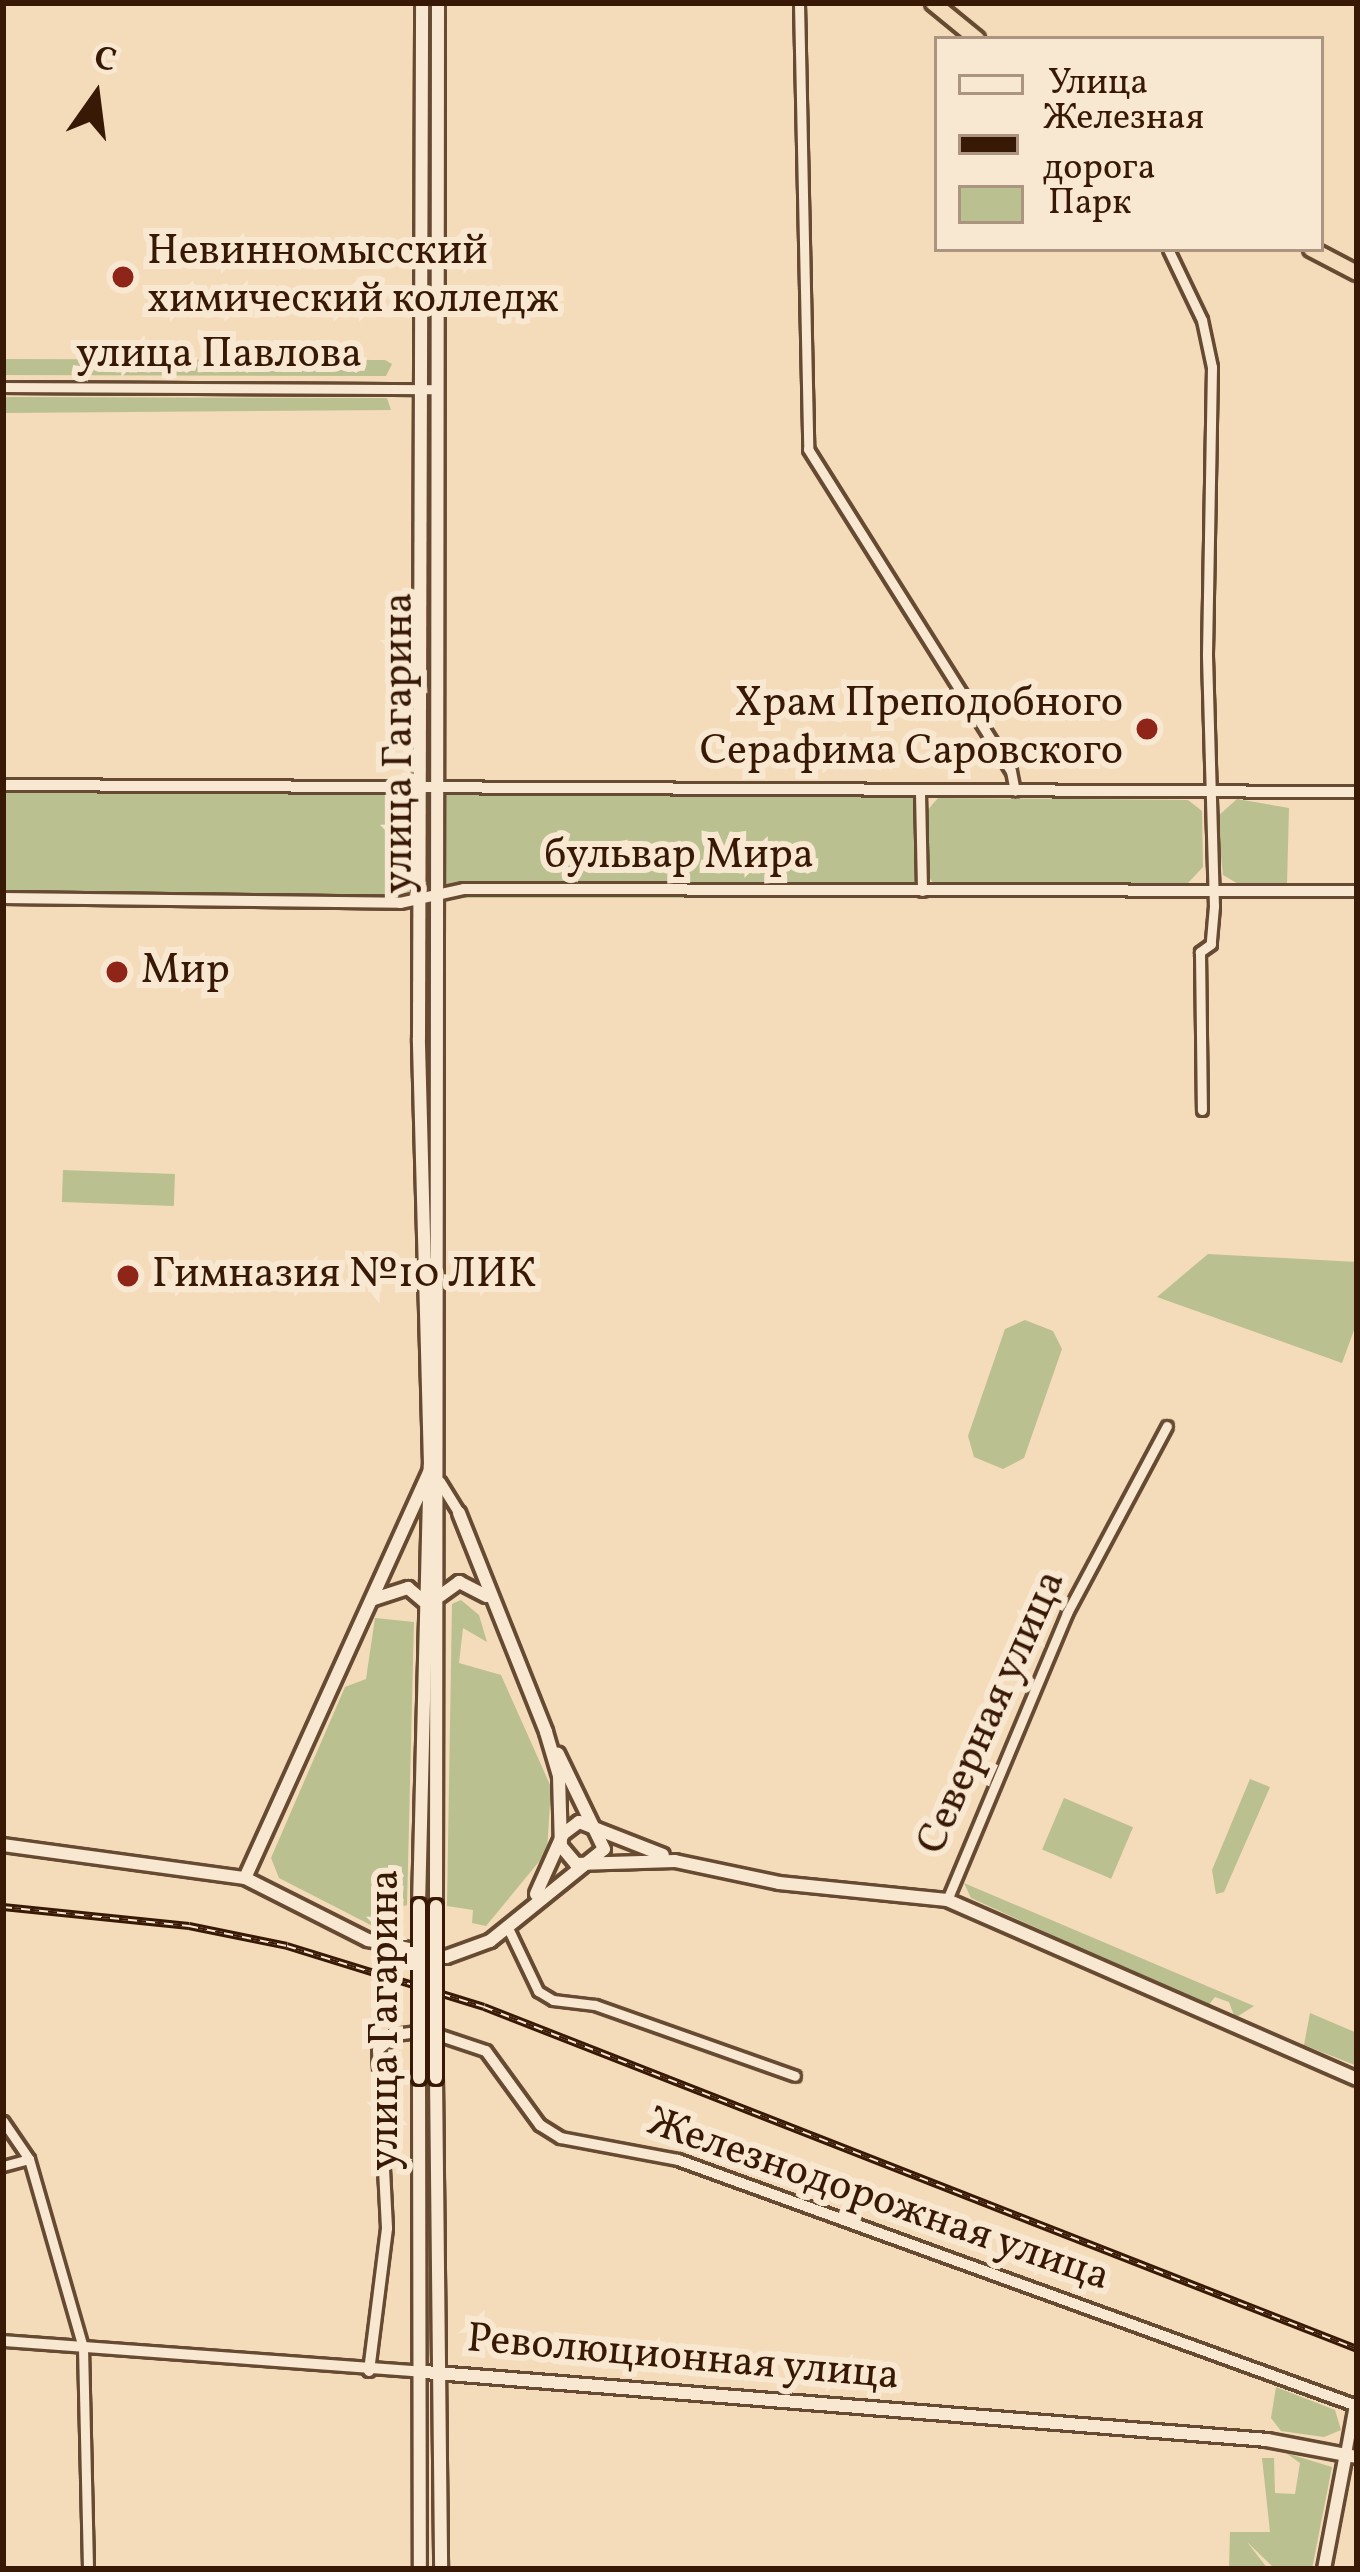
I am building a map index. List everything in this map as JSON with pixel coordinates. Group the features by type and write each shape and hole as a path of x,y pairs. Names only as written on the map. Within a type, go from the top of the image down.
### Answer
{"highway":[{"path":"933,3 973,36"},
{"path":"1317,252 1357,273"}],"main road":[{"name":"улица Гагарина","path":"422,3 429,389"},
{"name":"улица Гагарина","path":"245,1878 369,1604 435,1477 419,900 426,786 438,3"},
{"name":"улица Гагарина","path":"426,786 434,897 433,1604 441,2569"},
{"name":"улица Гагарина","path":"459,1514 546,1732 598,1827"},
{"path":"369,1604 396,1587 433,1604 458,1582 490,1598"},
{"name":"улица Гагарина","path":"420,2569 424,2372 418,1905 433,1604"},
{"name":"улица Гагарина","path":"546,1732 563,1834"},
{"path":"532,1902 563,1834 579,1822 675,1861 779,1883 947,1900 1357,2079"},
{"path":"3,1845 245,1878 398,1951 468,1952 508,1928 532,1902 604,1849 598,1827"},
{"path":"563,1834 566,1857 588,1864 675,1861"},
{"name":"Революционная улица","path":"424,2372 1103,2425 1352,2455"},
{"path":"1324,2569 1352,2455"}],"street":[{"path":"799,3 808,449 1011,771 1015,791"},
{"path":"1170,252 1212,367 1210,792 1214,889 1211,944 1200,952 1202,1110"},
{"name":"улица Павлова","path":"3,387 429,389"},
{"name":"бульвар Мира","path":"3,785 920,793 1357,791"},
{"path":"920,793 922,891"},
{"name":"бульвар Мира","path":"3,898 419,900 464,889 1357,891"},
{"name":"Северная улица","path":"947,1900 1067,1613 1167,1426"},
{"name":"улица Гагарина","path":"435,1477 459,1514"},
{"path":"508,1928 538,1991 553,2000 595,2005 795,2076"},
{"name":"Железнодорожная улица","path":"369,2372 387,2228 378,2050 396,2035 425,2031 486,2051 540,2125 561,2138 678,2160 1356,2406"},
{"path":"3,2121 28,2159 82,2347 88,2569"},
{"path":"3,2166 28,2159"},
{"name":"Революционная улица","path":"3,2341 369,2372 424,2372"},
{"path":"1352,2455 1356,2406"}],"green space":[{"path":"3,359 385,360 392,364 386,376 3,375"},
{"path":"3,397 387,398 391,410 3,413"},
{"path":"3,785 920,785 920,898 3,898"},
{"path":"938,798 1188,800 1202,811 1203,867 1188,883 935,885 926,874 926,812"},
{"path":"1237,799 1289,808 1287,883 1240,885 1223,875 1217,817"},
{"path":"63,1170 175,1174 174,1206 62,1202"},
{"path":"1208,1254 1357,1262 1357,1322 1342,1363 1157,1297"},
{"path":"1025,1320 1053,1331 1062,1349 1024,1458 1003,1469 974,1457 968,1436 1005,1329"},
{"path":"461,1600 479,1615 487,1642 463,1628 459,1663 501,1675 551,1787 547,1852 486,1926 472,1923 473,1910 447,1906 452,1604"},
{"path":"375,1618 414,1622 407,1905 391,1911 402,1941 279,1878 271,1858 345,1687 366,1679"},
{"path":"1250,1779 1270,1787 1224,1892 1216,1894 1212,1870"},
{"path":"1064,1798 1133,1827 1111,1879 1042,1850"},
{"path":"964,1883 1254,2006 1235,2018 1229,2002 1215,1997 1208,2006 971,1898"},
{"path":"1310,2013 1357,2033 1357,2066 1304,2045"},
{"path":"1276,2387 1335,2410 1341,2430 1324,2437 1281,2431 1271,2418"},
{"path":"1286,2453 1332,2467 1312,2569 1275,2569 1247,2542 1268,2569 1229,2569 1230,2532 1270,2532 1262,2458 1274,2458 1275,2493 1295,2494 1300,2463"}],"railway":[{"path":"3,1907 189,1926 287,1946 484,2007 1357,2349"}],"place":[{"name":"Невинномысский химический колледж","path":"123,277"},
{"name":"Храм Преподобного Серафима Саровского","path":"1147,729"},
{"name":"Мир","path":"117,972"},
{"name":"Гимназия №10 ЛИК","path":"128,1276"}]}
